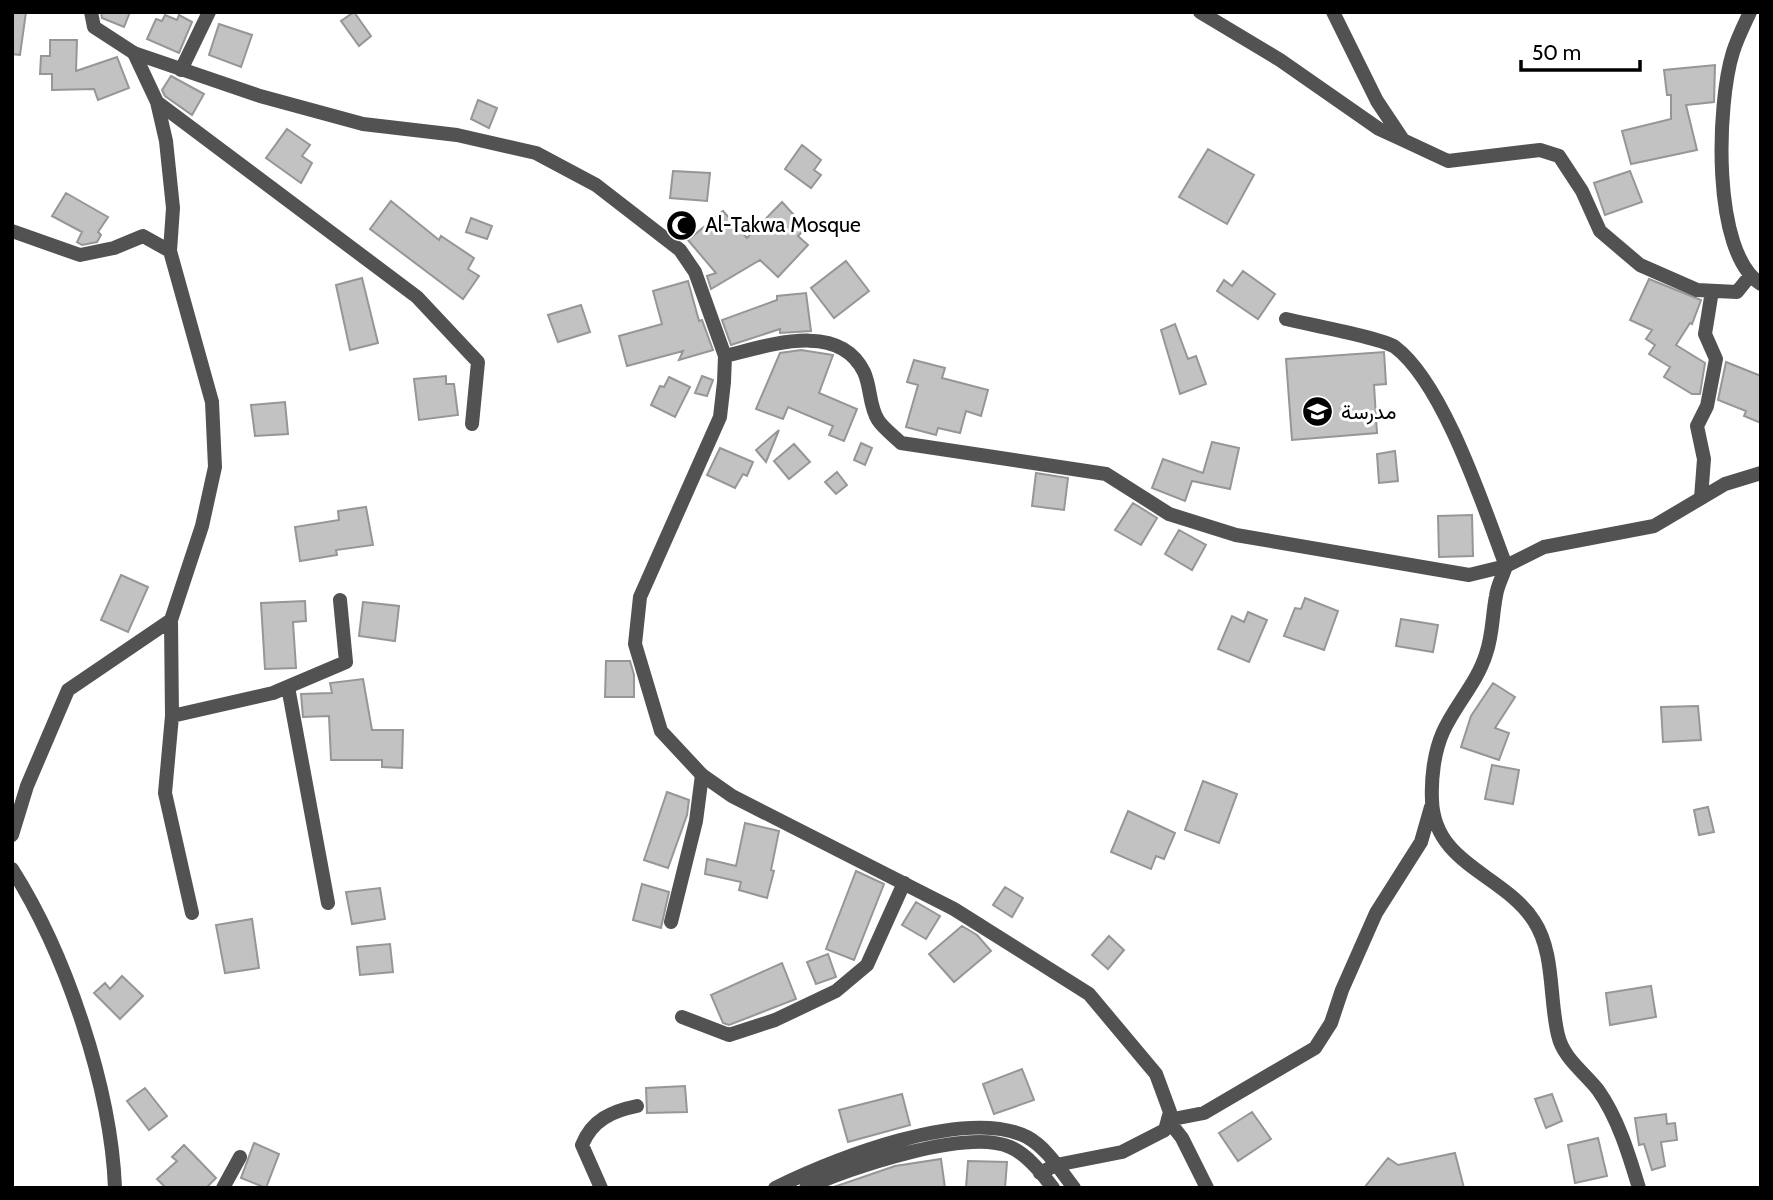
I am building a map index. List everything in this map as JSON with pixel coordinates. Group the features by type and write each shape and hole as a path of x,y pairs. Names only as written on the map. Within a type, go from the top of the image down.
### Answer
{"street":[{"path":"91,12 94,27 134,53 260,96 362,124 457,135 537,153 596,185 680,250 695,272 725,356 720,417 640,597 635,643 661,731 702,775 733,796 954,909 1089,994 1156,1074 1170,1112 1168,1120 1165,1130 1122,1152 1056,1165 1040,1172"},
{"path":"181,69 209,12"},
{"path":"1200,12 1280,60 1379,129 1448,161 1540,150 1559,156 1582,191 1600,231 1640,265 1697,290 1737,292 1755,281 1727,229 1721,155 1732,53 1750,12"},
{"path":"1333,12 1377,101 1403,140"},
{"path":"134,53 157,102 166,141 173,208 170,251 212,401 215,467 202,526 171,620 172,716 165,793 192,913"},
{"path":"157,102 417,297 478,362 472,424"},
{"path":"12,231 80,255 114,248 144,236 170,251"},
{"path":"1701,498 1704,459 1697,426 1707,406 1716,359 1705,334 1713,291"},
{"path":"1168,1120 1204,1112 1315,1048 1331,1023 1342,990 1376,912 1421,842 1432,803 1436,757 1443,732 1486,656 1493,631 1496,594 1506,566 1468,464 1420,371 1393,345 1286,319"},
{"path":"725,356 784,342 826,341 843,349 864,371 877,419 901,443 1106,474 1169,514 1236,535 1469,575 1506,566 1544,548 1654,526 1725,484 1761,473"},
{"path":"172,716 273,693 346,662 340,600"},
{"path":"12,835 27,786 68,690 171,620"},
{"path":"288,687 328,902"},
{"path":"671,922 696,821 702,775"},
{"path":"1432,803 1436,824 1445,845 1522,905 1536,924 1545,948 1561,1046 1599,1091 1630,1158 1639,1188"},
{"path":"12,869 28,894 80,1014 107,1111 113,1151 114,1188"},
{"path":"682,1017 729,1034 775,1020 836,990 867,965 904,883"},
{"path":"601,1188 582,1145 587,1133 601,1119 616,1110 637,1106"},
{"path":"1168,1120 1182,1138 1206,1188"},
{"path":"775,1188 864,1149 971,1128 1014,1132 1028,1138 1045,1150 1074,1188"},
{"path":"806,1188 836,1174 890,1156 977,1142 996,1142 1012,1147 1040,1172 1053,1188"},
{"path":"223,1188 240,1157"}],"building":[{"path":"12,12 26,12 20,55 12,54"},
{"path":"101,12 130,12 124,27 102,18"},
{"path":"354,12 371,36 359,46 341,21"},
{"path":"165,15 177,20 179,15 192,22 179,53 147,39 156,19 162,21"},
{"path":"219,24 252,35 241,67 209,55"},
{"path":"50,40 77,40 76,71 117,57 129,88 98,100 94,89 52,90 52,74 40,74 41,56 50,56"},
{"path":"1715,65 1714,102 1686,105 1697,150 1631,164 1622,131 1671,119 1671,95 1667,95 1664,70"},
{"path":"171,76 204,94 192,115 165,96 162,90"},
{"path":"478,100 497,108 489,128 471,119"},
{"path":"287,129 310,145 302,156 312,163 301,183 266,158"},
{"path":"802,145 821,160 814,170 821,175 811,188 785,169"},
{"path":"1208,149 1254,175 1227,224 1179,197"},
{"path":"673,171 710,173 707,201 670,198"},
{"path":"1630,171 1642,202 1605,215 1594,183"},
{"path":"66,193 108,217 98,232 101,235 97,242 82,245 77,242 82,232 52,216"},
{"path":"391,201 439,240 441,236 474,258 468,269 479,276 463,299 370,229"},
{"path":"782,202 806,228 798,236 808,245 778,277 760,260 711,289 707,276 716,273 688,240 723,211 747,238"},
{"path":"471,218 492,226 487,239 466,232"},
{"path":"846,261 869,291 834,318 811,288"},
{"path":"1243,271 1275,294 1258,319 1217,291 1224,280 1232,286"},
{"path":"362,278 378,343 350,350 336,285"},
{"path":"1649,279 1701,300 1692,324 1690,323 1676,345 1705,363 1700,394 1692,394 1664,377 1670,367 1649,354 1655,345 1646,339 1652,330 1630,320"},
{"path":"688,281 699,321 702,320 713,350 679,360 683,351 627,366 619,336 662,324 653,291"},
{"path":"806,293 811,331 780,333 780,329 731,345 722,320 777,300 777,296"},
{"path":"581,305 590,332 558,342 548,315"},
{"path":"1175,324 1188,359 1196,356 1206,384 1180,394 1161,330"},
{"path":"801,350 833,355 819,393 857,409 844,441 829,435 833,426 788,407 783,419 756,409 780,353"},
{"name":"مدرسة","path":"1384,352 1386,384 1374,385 1377,433 1292,440 1286,359"},
{"path":"914,360 945,368 942,378 988,390 981,416 966,411 960,433 938,428 936,435 906,427 918,385 907,382"},
{"path":"1726,362 1761,376 1761,423 1744,416 1746,411 1718,400"},
{"path":"446,376 446,384 454,384 458,415 419,420 414,379"},
{"path":"702,376 713,380 707,396 695,393"},
{"path":"669,377 690,387 675,417 651,405 660,386 664,387"},
{"path":"285,402 288,434 255,436 251,405"},
{"path":"779,430 766,462 756,450"},
{"path":"1212,442 1239,448 1230,489 1192,481 1185,501 1152,488 1163,459 1203,473"},
{"path":"861,443 872,448 865,465 854,460"},
{"path":"794,444 810,462 789,479 774,461"},
{"path":"720,448 753,462 747,476 743,474 735,488 707,475"},
{"path":"1395,451 1398,481 1379,483 1377,454"},
{"path":"837,472 847,485 836,494 825,482"},
{"path":"1036,473 1068,478 1064,510 1032,506"},
{"path":"1133,503 1157,518 1141,545 1115,530"},
{"path":"366,507 373,545 336,550 337,555 300,561 295,527 339,520 338,511"},
{"path":"1472,515 1473,556 1439,557 1438,516"},
{"path":"1179,530 1206,545 1192,570 1165,554"},
{"path":"121,575 148,587 128,632 101,620"},
{"path":"1305,598 1338,611 1324,650 1284,636 1295,608 1301,609"},
{"path":"305,601 306,621 293,622 296,668 265,669 261,603"},
{"path":"363,602 399,606 395,641 359,636"},
{"path":"1248,612 1267,620 1249,662 1218,649 1232,616 1244,622"},
{"path":"1401,619 1438,625 1433,652 1396,646"},
{"path":"606,661 630,661 634,675 634,697 605,697"},
{"path":"363,679 372,730 403,730 402,768 382,767 382,760 331,760 329,716 303,717 301,694 332,693 330,683"},
{"path":"1493,683 1515,697 1495,728 1509,733 1499,760 1461,747 1471,716"},
{"path":"1698,706 1701,740 1663,742 1661,707"},
{"path":"1492,765 1519,770 1513,804 1485,799"},
{"path":"1203,781 1237,794 1219,843 1185,830"},
{"path":"667,792 689,800 687,815 668,868 644,860"},
{"path":"1708,807 1714,832 1699,835 1694,810"},
{"path":"1128,811 1175,833 1164,859 1156,856 1151,869 1111,852"},
{"path":"745,823 779,831 771,870 774,871 767,898 739,890 741,882 705,874 707,859 736,866"},
{"path":"856,871 884,884 854,960 826,949"},
{"path":"642,884 669,892 661,928 633,920"},
{"path":"1005,887 1023,898 1012,917 993,905"},
{"path":"380,888 385,919 352,924 346,892"},
{"path":"916,902 940,916 926,939 902,925"},
{"path":"252,919 259,968 225,973 216,925"},
{"path":"962,926 977,935 991,951 954,982 929,954"},
{"path":"1109,936 1124,950 1108,969 1092,955"},
{"path":"390,944 393,972 360,975 357,947"},
{"path":"828,954 836,977 816,984 807,962"},
{"path":"782,963 796,999 729,1025 723,1023 711,995"},
{"path":"122,976 143,996 120,1019 94,993 105,983 110,989"},
{"path":"1651,986 1656,1017 1610,1025 1606,993"},
{"path":"1022,1069 1034,1100 994,1114 983,1084"},
{"path":"685,1086 687,1112 647,1113 646,1088"},
{"path":"145,1088 167,1116 149,1130 127,1101"},
{"path":"902,1094 910,1125 848,1142 839,1110"},
{"path":"1552,1094 1562,1121 1546,1128 1535,1099"},
{"path":"1252,1112 1271,1139 1238,1161 1219,1133"},
{"path":"1666,1114 1667,1124 1675,1123 1677,1140 1661,1142 1665,1166 1652,1170 1644,1144 1639,1145 1635,1118"},
{"path":"1598,1138 1607,1176 1575,1183 1568,1145"},
{"path":"254,1143 279,1154 266,1188 241,1178"},
{"path":"184,1145 216,1178 206,1188 166,1188 157,1179 177,1161 172,1157"},
{"path":"1455,1153 1464,1188 1364,1188 1388,1158 1398,1165"},
{"path":"941,1159 945,1188 831,1188 895,1166"},
{"path":"968,1161 1007,1162 1005,1188 966,1188"}],"place":[{"name":"Al-Takwa Mosque","path":"682,225"},
{"name":"مدرسة","path":"1318,412"}]}
